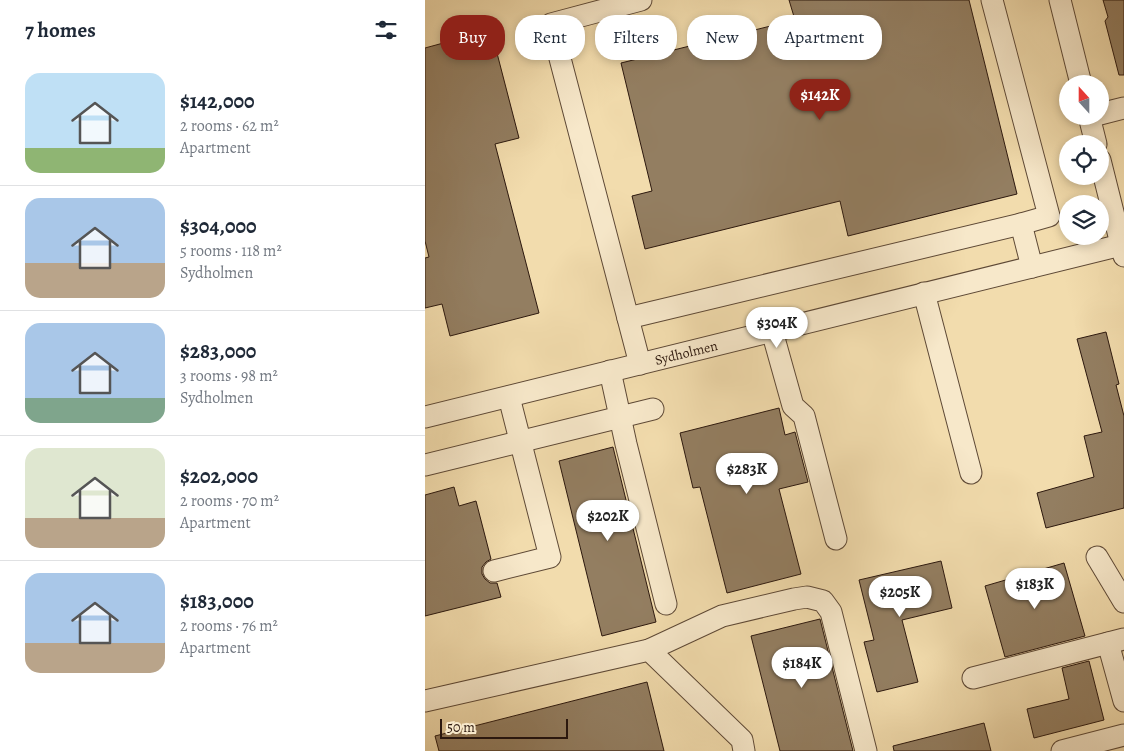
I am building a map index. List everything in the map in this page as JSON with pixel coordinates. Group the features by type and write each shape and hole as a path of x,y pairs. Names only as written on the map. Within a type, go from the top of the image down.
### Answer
{"street":[{"path":"640,364 551,24 641,0"},
{"path":"628,318 1049,216 992,0"},
{"path":"1059,0 1079,75"},
{"path":"1109,112 1124,108"},
{"path":"1106,185 1123,250"},
{"path":"1021,224 1032,267"},
{"name":"Sydholmen","path":"425,417 1032,267 1123,250"},
{"path":"924,293 971,473"},
{"path":"772,331 793,406 804,416 836,539"},
{"path":"609,371 666,604"},
{"path":"494,571 550,557 509,397"},
{"path":"425,465 653,409"},
{"path":"1097,557 1124,602"},
{"path":"425,701 649,650 722,616 807,597 823,601 831,612 866,751"},
{"path":"973,678 1116,641 1124,701"},
{"path":"649,650 742,740 745,751"},
{"path":"1062,751 1124,735"}],"building":[{"path":"789,0 969,0 1017,194 848,236 840,201 645,249 632,196 652,191 621,63 633,60 677,60 677,49 687,47 687,60 757,60 757,29 767,27 767,60 882,60 882,15 794,15"},
{"path":"1103,0 1124,0 1124,75 1119,75 1105,21 1108,17"},
{"path":"440,44 440,60 499,60 519,138 495,144 539,313 450,336 442,304 425,308 425,258 429,257 425,241 425,48"},
{"path":"1106,332 1119,384 1116,385 1124,416 1124,508 1046,528 1037,493 1094,477 1084,436 1102,432 1077,339"},
{"path":"779,408 785,435 795,432 808,482 779,489 801,574 727,593 700,487 693,488 680,433"},
{"path":"613,447 656,622 602,636 559,461"},
{"path":"454,487 459,506 476,501 491,559 482,567 482,574 490,583 497,583 501,597 425,616 425,495"},
{"path":"941,561 952,608 902,620 918,682 877,692 864,642 874,640 859,580"},
{"path":"1064,563 1085,636 1005,657 985,586"},
{"path":"820,619 853,751 780,751 751,636"},
{"path":"1089,661 1104,720 1034,738 1027,709 1069,699 1062,668"},
{"path":"647,682 664,751 439,751 435,736"},
{"path":"984,723 991,751 894,751 893,746"}]}
